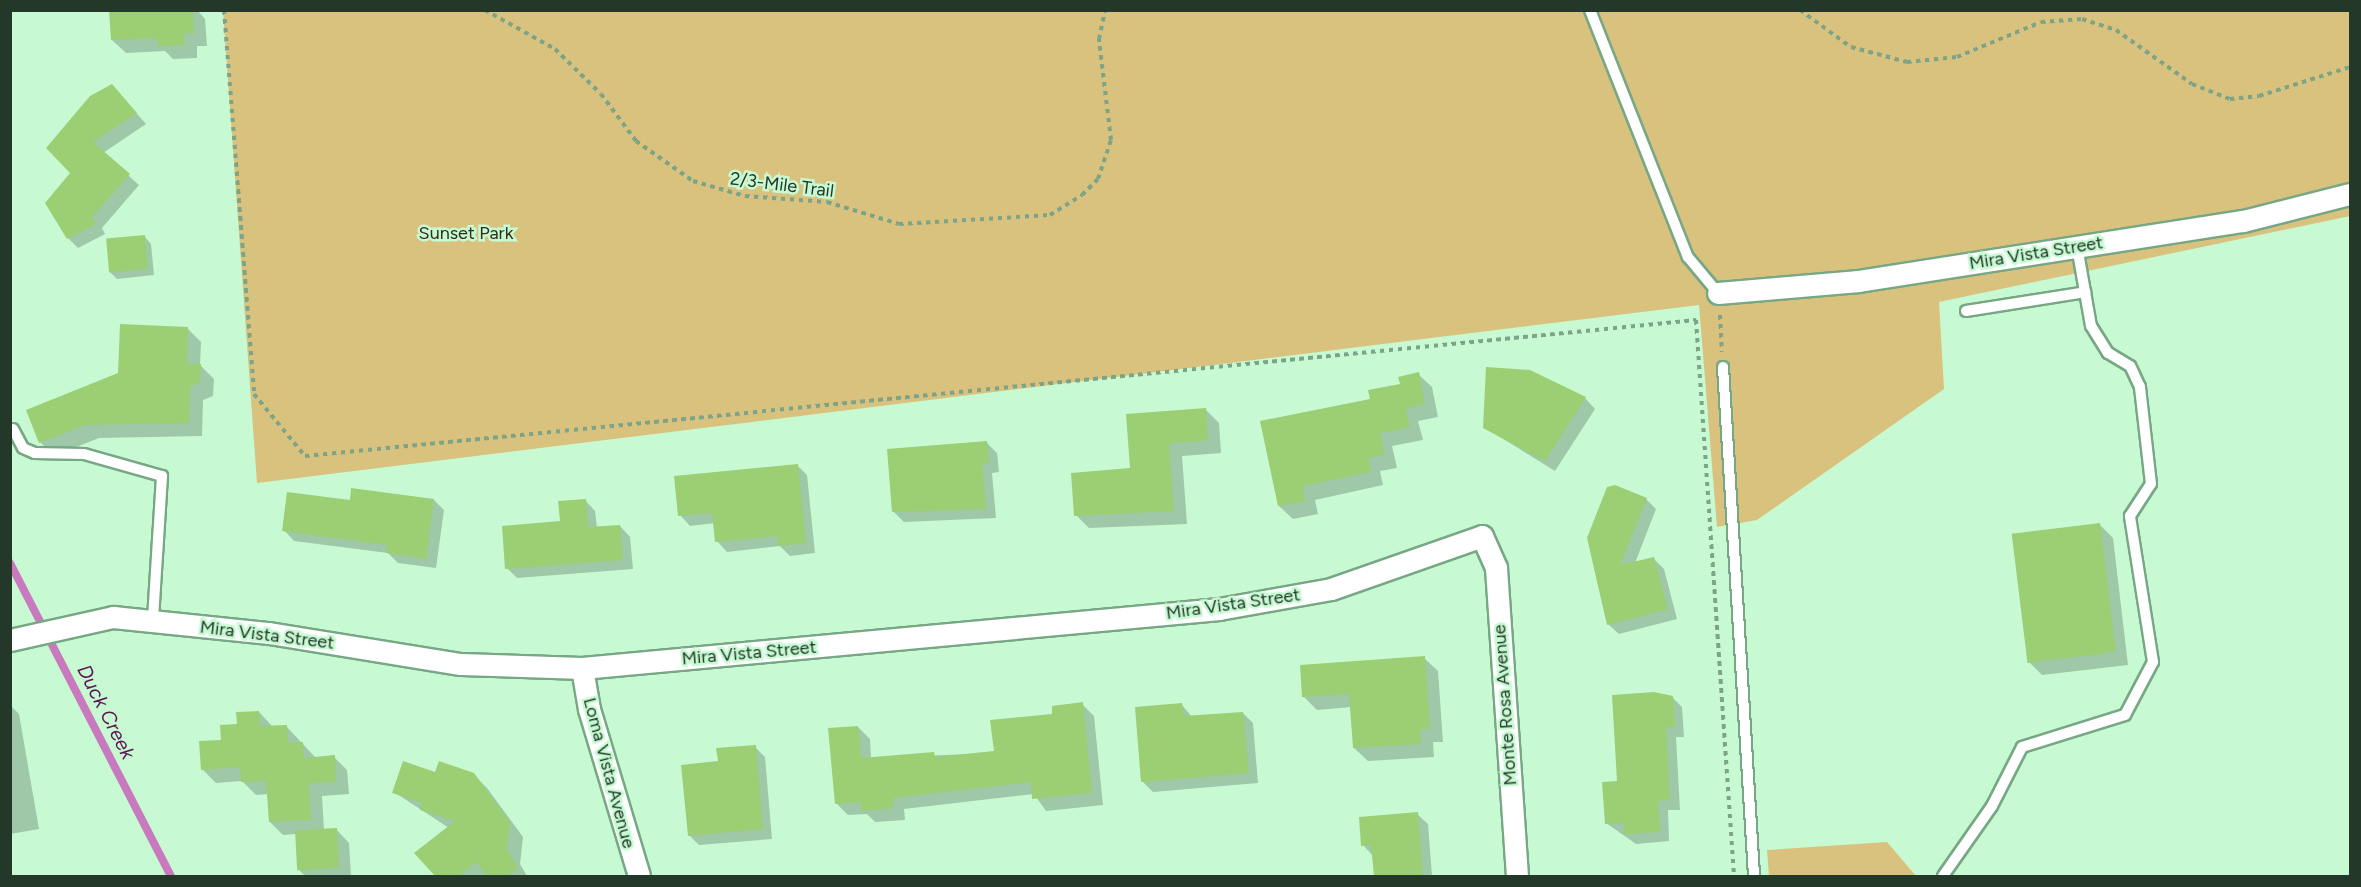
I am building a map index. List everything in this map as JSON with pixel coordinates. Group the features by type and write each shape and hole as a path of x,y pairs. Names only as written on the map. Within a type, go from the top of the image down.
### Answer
{"street":[{"name":"Mira Vista Street","path":"1718,293 1858,281 2243,221 2350,194"},
{"name":"Mira Vista Street","path":"10,640 113,617 268,633 461,664 582,668 1219,609 1331,589 1482,536"},
{"name":"Monte Rosa Avenue","path":"1482,536 1496,568 1517,876"},
{"name":"Loma Vista Avenue","path":"582,668 589,709 639,876"}],"lane":[{"path":"1590,10 1688,257 1718,293"},
{"path":"1942,876 1992,806 2022,747 2125,715 2153,662 2130,516 2151,484 2140,387 2130,366 2108,353 2091,326 2077,247"},
{"path":"1966,310 2086,292"},
{"path":"1723,367 1754,876"},
{"path":"13,429 23,448 35,453 84,454 162,476 153,621"}],"path":[{"path":"224,10 254,394 305,456 1696,320 1734,876"},
{"name":"2/3-Mile Trail","path":"485,10 555,49 601,94 636,141 693,181 745,196 827,202 899,224 1050,215 1082,195 1098,178 1111,140 1099,39 1106,10"},
{"path":"1800,10 1851,47 1907,62 1957,57 2041,22 2082,19 2116,30 2192,84 2230,99 2259,96 2350,67"},
{"path":"1718,293 1723,367"}],"green space":[{"name":"Sunset Park","path":"223,11 2350,11 2350,216 1939,302 1944,389 1757,520 1717,527 1699,305 257,483"},
{"path":"1887,842 1916,876 1769,876 1767,850"}],"building":[{"path":"109,10 193,10 194,33 184,33 185,45 158,46 157,38 111,40"},
{"path":"112,84 137,113 93,142 130,174 92,217 96,224 67,239 45,203 70,173 46,148 90,96"},
{"path":"145,235 148,269 109,272 106,238"},
{"path":"120,324 188,327 187,364 201,364 200,382 190,387 189,423 85,425 39,443 26,410 118,373"},
{"path":"1486,367 1530,370 1586,397 1545,461 1483,428"},
{"path":"1419,372 1425,404 1406,408 1410,427 1380,433 1385,455 1368,458 1371,472 1303,486 1305,501 1278,506 1260,421 1370,399 1368,390 1400,384 1398,377"},
{"path":"1206,408 1208,440 1169,444 1174,511 1074,516 1071,473 1130,468 1126,414"},
{"path":"987,441 989,463 982,463 986,509 892,512 887,449"},
{"path":"798,464 806,543 778,546 777,536 715,542 712,513 678,516 674,476"},
{"path":"1615,485 1647,498 1620,565 1654,557 1668,609 1607,625 1587,538 1607,487"},
{"path":"351,488 434,499 426,559 386,553 387,545 282,531 287,492 350,500"},
{"path":"586,499 588,527 620,525 623,560 505,569 502,526 560,521 558,501"},
{"path":"2100,523 2116,652 2028,663 2012,534"},
{"path":"1425,656 1430,729 1420,729 1421,744 1353,748 1349,694 1302,697 1300,665"},
{"path":"1654,692 1673,696 1675,727 1666,727 1670,800 1658,801 1660,832 1624,834 1624,823 1605,824 1602,782 1617,781 1612,695"},
{"path":"1083,702 1092,793 1032,799 1031,782 893,798 894,808 862,811 861,802 835,804 828,728 858,726 861,758 934,752 935,757 994,751 990,720 1052,714 1052,706"},
{"path":"1182,703 1184,716 1243,712 1249,773 1141,782 1135,707"},
{"path":"259,711 260,726 287,725 288,743 303,742 304,758 335,755 336,782 309,783 311,820 269,822 266,781 241,782 240,767 201,770 199,741 221,740 220,725 237,724 236,712"},
{"path":"756,745 763,829 688,836 681,765 718,761 716,748"},
{"path":"403,761 435,772 439,761 474,773 510,822 507,849 518,869 506,876 487,876 476,862 459,876 435,876 414,853 455,821 420,810 423,803 392,793"},
{"path":"1418,812 1423,876 1374,876 1371,845 1361,846 1359,817"},
{"path":"337,828 339,868 297,870 295,830"}],"waterway":[{"name":"Duck Creek","path":"10,563 171,876"}]}
